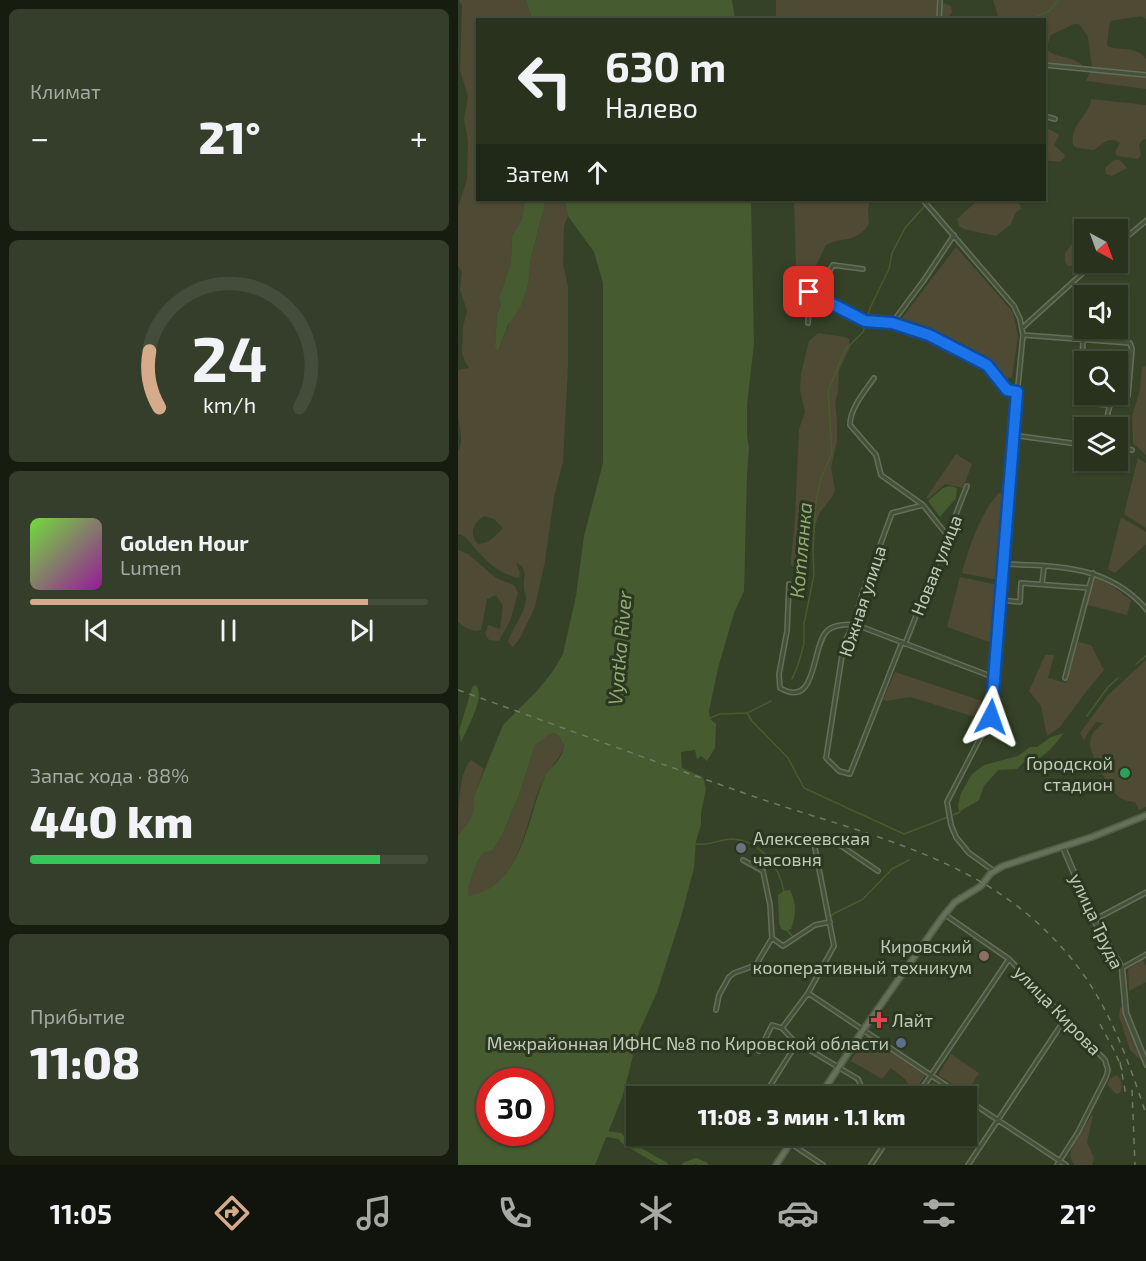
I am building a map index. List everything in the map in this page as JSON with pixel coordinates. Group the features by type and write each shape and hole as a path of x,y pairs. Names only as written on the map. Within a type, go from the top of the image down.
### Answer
{"main road":[{"path":"827,1086 863,1030 944,914 957,900 981,886 994,871 1146,815"},
{"path":"776,1165 788,1146"}],"street":[{"path":"939,18 940,0"},
{"path":"1046,65 1146,75"},
{"path":"1046,116 1055,118"},
{"path":"924,201 1014,306 1023,335 991,717 947,802 956,837 969,853 994,871"},
{"path":"1128,235 1146,220"},
{"path":"892,323 954,235"},
{"path":"808,322 809,306 833,265 863,269"},
{"path":"1022,328 1084,273"},
{"path":"796,289 816,295 859,318 892,323 929,335 987,365 1007,390 1017,392"},
{"path":"1023,335 1074,338"},
{"path":"1083,351 1083,339 1130,343 1132,349 1128,396"},
{"path":"874,378 854,410 850,425 876,455 881,475 923,505 947,535"},
{"path":"1107,417 1109,405"},
{"path":"1013,435 1074,443"},
{"path":"1128,449 1132,450"},
{"name":"Новая улица","path":"850,774 967,486"},
{"name":"Южная улица","path":"850,774 839,771 826,758 845,641 854,624 861,597 892,513 923,505"},
{"path":"1003,564 1093,573 1120,586 1146,610"},
{"path":"1042,584 1044,567"},
{"path":"1065,678 1093,573"},
{"path":"1000,600 1020,602 1021,583 1089,588"},
{"path":"789,584 787,631 778,683 780,688 792,693 799,692 808,685 821,639 825,633 835,627 854,624 993,677"},
{"path":"782,1028 808,993 834,946 814,843 818,839 828,837 878,871"},
{"name":"улица Труда","path":"1063,847 1094,920 1122,968 1126,1013 1146,1065"},
{"path":"716,1010 719,995 730,977 734,973 756,965 772,938 770,905 763,871 743,860"},
{"path":"1094,920 1146,892"},
{"name":"улица Кирова","path":"944,914 1009,959 1105,1060 1108,1070 1106,1077 1060,1161"},
{"path":"772,938 783,946 815,924 830,922"},
{"path":"1122,968 1146,954"},
{"path":"924,1086 1009,959"},
{"path":"808,993 947,1086"},
{"path":"968,1165 1065,1018"},
{"path":"760,1051 772,1025 782,1028 797,1043 858,1079 861,1086"},
{"path":"770,1086 797,1043"},
{"path":"977,1106 1066,1165"},
{"path":"794,1146 823,1165"},
{"path":"871,1165 883,1146"},
{"path":"1056,1165 1060,1161"}],"shaded area":[{"path":"459,0 526,0 532,18 476,18 476,201 525,201 522,219 512,236 511,263 499,298 501,306 497,313 495,347 498,351 512,317 521,306 528,285 531,258 545,201 565,201 568,216 564,226 563,264 568,286 568,367 563,462 554,497 545,561 535,607 513,647 508,642 521,615 526,597 525,575 522,566 516,563 520,573 519,578 502,572 488,562 467,539 458,534 458,451 461,438 458,414 458,370 469,368 462,354 463,327 467,311 460,289 462,272 458,266 458,208 467,179 468,141 464,119 468,97 460,70 462,6","holes":["484,516 494,519 503,528 489,541 482,544 478,544 473,536 475,525"]},
{"path":"776,0 940,0 951,6 952,12 948,18 776,18"},
{"path":"993,0 1146,0 1146,19 1142,16 1110,21 1107,43 1113,48 1138,52 1146,59 1146,89 1086,81 1092,68 1088,37 1079,24 1074,24 1051,35 1046,48 1046,18 999,18"},
{"path":"1046,48 1054,54 1075,60 1083,67 1046,63"},
{"path":"1091,99 1146,105 1146,139 1142,140 1139,145 1141,155 1138,159 1117,156 1115,152 1120,143 1113,140 1106,141 1094,150 1077,148 1073,145 1074,130 1090,105"},
{"path":"1046,128 1059,136 1054,145 1065,155 1060,162 1046,160"},
{"path":"1114,160 1120,160 1127,168 1112,176 1106,174 1105,168"},
{"path":"794,201 871,201 868,208 869,224 864,230 854,237 826,245 813,272 796,269"},
{"path":"977,201 1019,201 1021,209 1016,212 1011,224 996,236 964,229 959,226 957,219"},
{"path":"1072,244 1074,245 1074,266 1068,266 1065,262 1065,253"},
{"path":"956,247 1013,312 1018,336 1012,377 1006,380 989,363 931,330 899,322"},
{"path":"818,333 845,337 849,339 850,348 839,370 835,402 837,441 831,468 835,490 820,512 808,544 809,563 799,570 791,565 791,560 799,429 805,412 800,390 801,374 809,341"},
{"path":"1147,366 1146,455 1133,443 1132,416 1140,390 1142,367"},
{"path":"956,454 972,464 963,488 945,484 928,499 926,498"},
{"path":"1138,458 1146,463 1146,528 1124,514"},
{"path":"999,493 1006,493 998,580 962,573 981,520"},
{"path":"1121,517 1146,532 1146,544 1115,573 1108,569"},
{"path":"458,550 468,554 496,578 514,585 518,593 510,621 499,641 489,640 485,634 488,625 500,629 503,606 496,595 487,599 481,630 466,628 458,622"},
{"path":"960,577 998,585 992,643 947,627"},
{"path":"1094,577 1108,583 1131,600 1127,615 1087,605"},
{"path":"1078,642 1091,645 1104,670 1060,727 1047,736 1041,706 1029,691 1045,655 1054,655 1048,678 1066,683"},
{"path":"1146,660 1146,807 1139,810 1135,802 1122,799 1114,792 1092,753 1090,742 1092,736 1104,723 1096,722 1084,741 1080,733 1108,695"},
{"path":"895,672 988,703 985,720 910,697 883,700"},
{"path":"554,733 560,737 564,746 538,793 513,864 488,890 470,897 468,888 477,862 483,853 493,850 502,835 519,795 535,745 548,734"},
{"path":"471,760 484,769 474,796 470,821 458,836 461,784 463,774"},
{"path":"1143,960 1146,966 1146,982 1129,991 1128,969"},
{"path":"1120,1007 1123,1008 1135,1042 1144,1059 1143,1062 1130,1050 1119,1016"},
{"path":"866,1035 925,1075 918,1086 910,1086 891,1068 882,1079 851,1061"},
{"path":"951,1054 979,1073 971,1086 955,1086 938,1075"},
{"path":"1117,1075 1122,1086 1120,1093 1116,1094 1107,1084"},
{"path":"1093,1116 1087,1142 1094,1158 1092,1165 1074,1165 1070,1156 1072,1147"}],"water":[{"path":"526,0 732,0 735,18 532,18"},
{"path":"525,201 545,201 531,258 528,285 521,306 508,325 498,351 495,347 497,313 501,306 499,298 511,263 512,236 522,219"},
{"name":"Vyatka River","path":"565,201 751,201 754,343 747,405 749,448 744,591 734,613 718,668 709,711 710,719 716,724 715,748 707,761 701,756 697,759 695,750 681,752 682,768 703,777 706,789 701,825 696,841 694,868 657,992 639,1032 623,1095 595,1165 458,1165 458,836 470,820 474,796 503,725 537,691 563,654 576,596 584,536 603,463 603,283 594,252 568,216","holes":["554,733 560,737 564,746 557,761 545,777 521,848 512,864 502,879 488,890 470,896 468,888 477,862 483,853 493,850 502,835 519,795 535,745"]},
{"path":"950,486 957,488 956,498 940,517 928,501 943,488"},
{"path":"476,685 479,698 461,743 459,731 471,691"},
{"path":"1064,733 1050,750 1038,759 1026,760 1017,769 998,770 984,786 979,800 959,812 961,793 972,774 984,765 1018,756 1030,747 1037,747 1051,737"},
{"path":"790,890 794,900 795,914 791,929 786,931 781,929 779,923 778,895"}],"waterway":[{"name":"Котлянка","path":"1032,18 1048,12 1059,0"},
{"name":"Котлянка","path":"792,679 804,644 804,624 814,575 816,500 821,478 832,453 828,391 845,350 863,332 870,308 889,269 892,253 905,228 929,201"},
{"path":"1136,664 1147,655"},
{"path":"1087,716 1108,687 1118,678"},
{"name":"Котлянка","path":"710,718 720,714 747,713 771,701"},
{"path":"747,713 788,758 804,788 904,834 948,817"},
{"path":"953,815 960,812"},
{"path":"696,844 732,839 751,844 767,856 778,873 784,892"},
{"path":"818,923 863,899 892,869 909,860"},
{"path":"800,933 813,925"},
{"path":"786,929 794,938"},
{"path":"600,1133 620,1136 625,1142 665,1165"},
{"path":"685,1165 696,1161 705,1165"}],"railway":[{"path":"458,690 723,786 910,848 981,882 1013,903 1043,928 1081,971 1108,1015 1119,1039 1147,1117"},
{"path":"1100,1024 1122,1070"},
{"path":"1120,1062 1126,1096"},
{"path":"1132,1090 1135,1165"}],"place":[{"name":"Городской стадион","path":"1125,773"},
{"name":"Алексеевская часовня","path":"741,848"},
{"name":"Кировский кооперативный техникум","path":"984,956"},
{"name":"Лайт","path":"879,1020"},
{"name":"Межрайонная ИФНС №8 по Кировской области","path":"901,1043"}],"route":[{"path":"809,292 865,321 892,323 929,335 987,365 1007,390 1017,392 991,717"}]}
